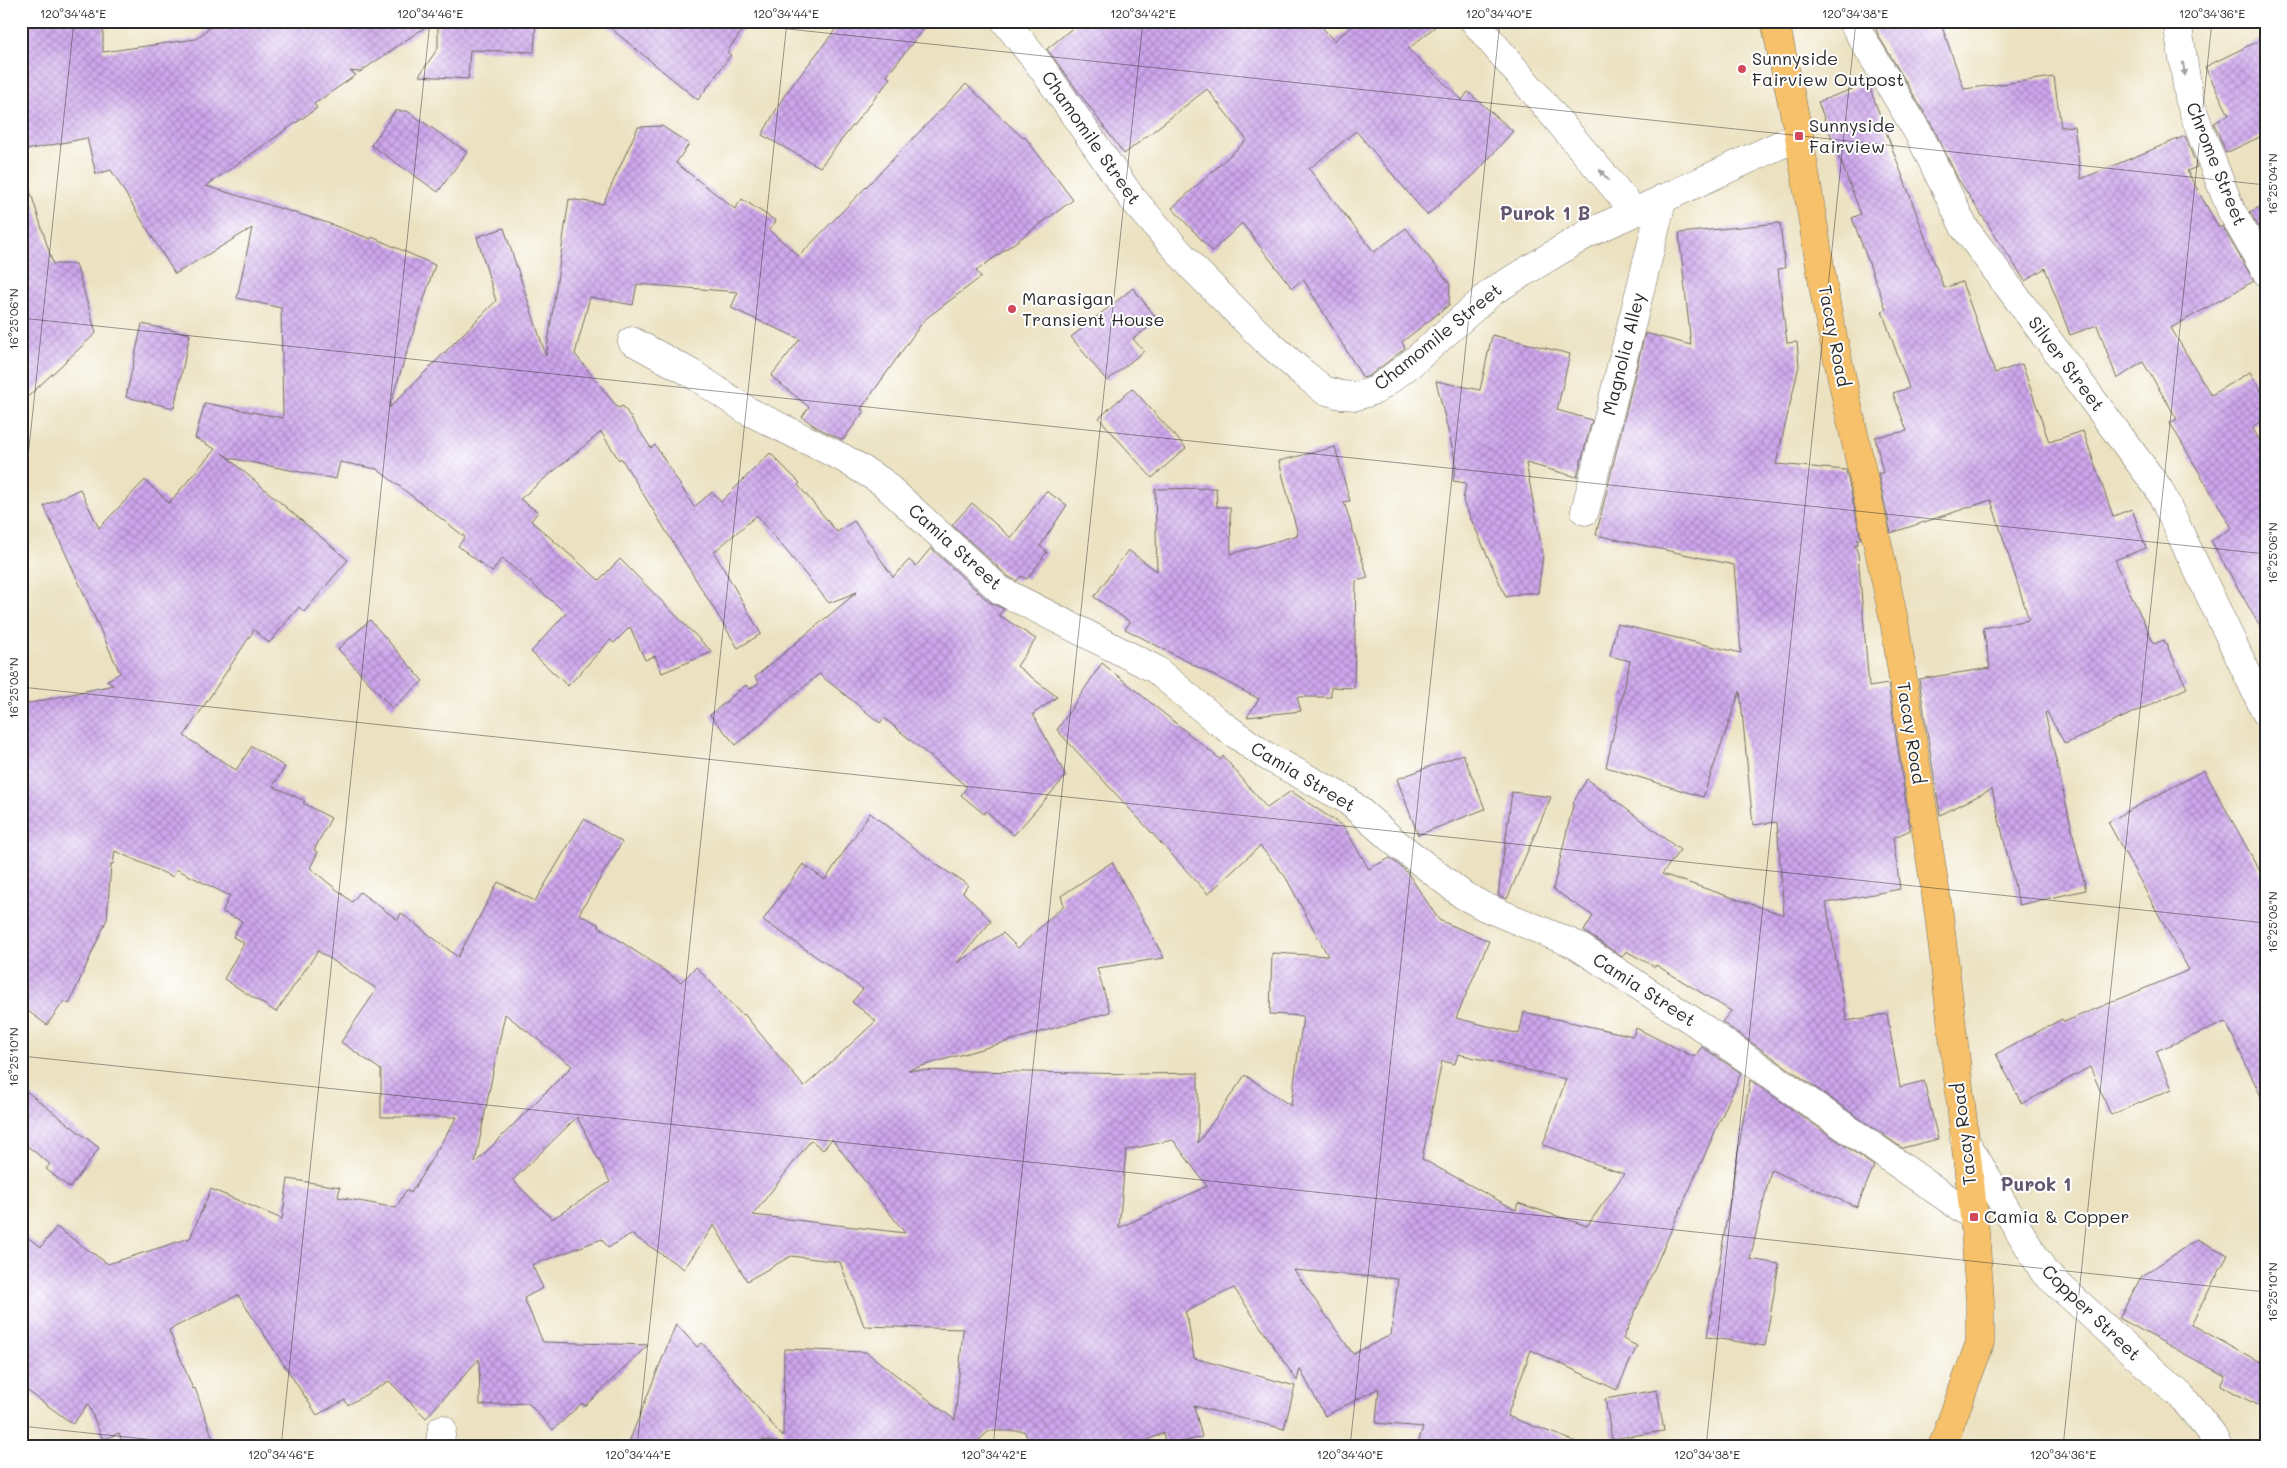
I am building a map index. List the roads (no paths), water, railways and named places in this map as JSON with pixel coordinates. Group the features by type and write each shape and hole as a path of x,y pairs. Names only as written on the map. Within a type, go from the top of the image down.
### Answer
{"main road":[{"name":"Tacay Road","path":"1775,21 1798,136 1827,310 1894,620 1938,915 1974,1217 1980,1300 1980,1343 1942,1447"}],"street":[{"name":"Chamomile Street","path":"1005,21 1042,68 1131,197 1192,267 1264,339 1303,373 1324,390 1342,395 1358,396 1376,390 1413,362 1493,291 1587,234 1798,136"},
{"path":"1474,21 1635,212"},
{"name":"Silver Street","path":"1852,21 1920,136 1964,228 2159,489 2266,714"},
{"name":"Chrome Street","path":"2176,21 2189,98 2200,131 2231,210 2266,272"},
{"name":"Magnolia Alley","path":"1585,511 1663,198"},
{"name":"Camia Street","path":"632,341 691,373 748,411 794,436 844,458 881,480 1000,590 1155,669 1216,720 1263,754 1347,800 1396,843 1463,895 1485,907 1576,945 1693,1021 1974,1217"},
{"name":"Copper Street","path":"1964,1139 2044,1272 2182,1397 2212,1434 2218,1447"}],"place":[{"name":"Sunnyside Fairview Outpost","path":"1742,69"},
{"name":"Sunnyside Fairview","path":"1799,136"},
{"name":"Marasigan Transient House","path":"1012,309"},
{"name":"Camia & Copper","path":"1974,1217"}],"district":[{"name":"Purok 1 B","path":"1545,213"},
{"name":"Purok 1","path":"2036,1184"}]}
